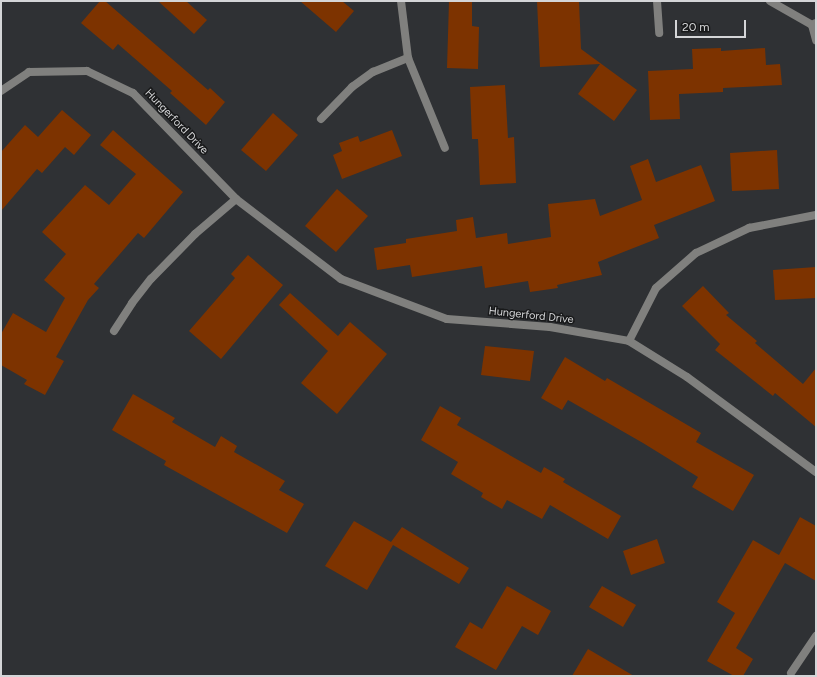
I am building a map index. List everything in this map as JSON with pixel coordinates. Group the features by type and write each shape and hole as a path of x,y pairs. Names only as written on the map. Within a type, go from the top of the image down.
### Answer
{"street":[{"path":"401,1 408,58 445,148"},
{"path":"657,1 659,33"},
{"path":"770,1 814,24 816,40"},
{"path":"321,119 352,87 373,72 408,58"},
{"name":"Hungerford Drive","path":"1,91 29,72 87,71 133,93 236,199 341,279 447,319 550,327 629,341 687,377 816,472"},
{"path":"114,331 132,303 151,279 195,234 236,199"},
{"path":"629,341 656,288 696,253 749,228 816,215"},
{"path":"791,673 816,636"}],"building":[{"path":"100,1 105,1 208,90 210,88 225,102 206,125 170,93 172,91 118,44 113,50 81,23"},
{"path":"158,1 186,1 207,20 194,34"},
{"path":"300,1 342,1 354,11 336,32"},
{"path":"449,1 472,1 472,26 479,27 478,69 447,68"},
{"path":"537,1 579,1 581,49 637,90 614,121 578,94 600,64 540,67"},
{"path":"721,48 721,51 765,48 766,65 780,64 782,85 723,88 723,92 679,94 680,119 650,120 648,71 693,69 692,49"},
{"path":"505,85 508,138 514,137 516,183 480,185 478,139 472,139 470,87"},
{"path":"62,110 91,135 74,155 65,147 42,173 37,169 1,211 1,152 25,125 38,137"},
{"path":"273,113 298,135 266,171 241,150"},
{"path":"113,130 183,192 144,238 138,233 94,284 99,288 88,300 56,357 64,361 45,395 24,384 27,380 1,365 1,334 13,313 46,332 65,298 44,280 66,254 42,232 85,185 109,205 136,174 100,145"},
{"path":"392,130 402,156 342,179 333,155 342,151 339,143 358,136 360,142"},
{"path":"777,150 779,189 732,191 730,153"},
{"path":"648,159 656,182 701,165 715,201 654,225 659,238 598,262 602,275 557,285 558,288 530,292 528,281 485,288 482,266 412,277 410,265 377,270 374,248 406,243 406,239 457,231 456,220 473,217 476,238 507,233 508,244 551,237 548,204 595,199 600,216 642,200 630,166"},
{"path":"337,189 368,216 336,252 305,226"},
{"path":"248,255 283,285 221,359 189,331 235,278 231,274"},
{"path":"816,267 816,298 775,300 773,270"},
{"path":"703,286 729,313 726,315 757,341 755,343 803,384 816,368 816,427 775,393 773,396 715,350 720,344 682,306"},
{"path":"290,293 338,336 350,322 387,354 337,414 301,383 328,351 279,305"},
{"path":"485,346 534,351 530,381 481,375"},
{"path":"565,357 605,381 607,378 701,433 696,442 754,475 733,511 692,487 698,477 643,443 568,400 562,410 541,398"},
{"path":"133,394 175,418 172,422 215,447 221,436 237,446 234,452 285,481 279,490 304,504 287,533 164,465 166,461 112,430"},
{"path":"440,406 461,418 457,425 541,473 544,467 565,479 563,482 621,516 608,539 550,505 542,519 507,500 502,509 481,497 483,493 451,474 458,462 421,440"},
{"path":"800,517 816,526 816,581 785,563 736,648 753,659 743,676 734,676 707,661 735,613 717,602 753,540 779,555"},
{"path":"354,521 391,542 402,527 469,568 459,584 393,545 367,590 325,566"},
{"path":"657,539 665,563 631,575 623,551"},
{"path":"507,586 551,611 538,635 522,626 496,670 455,647 470,622 482,629"},
{"path":"602,586 636,605 623,627 589,607"},
{"path":"588,649 634,676 572,676"}]}
